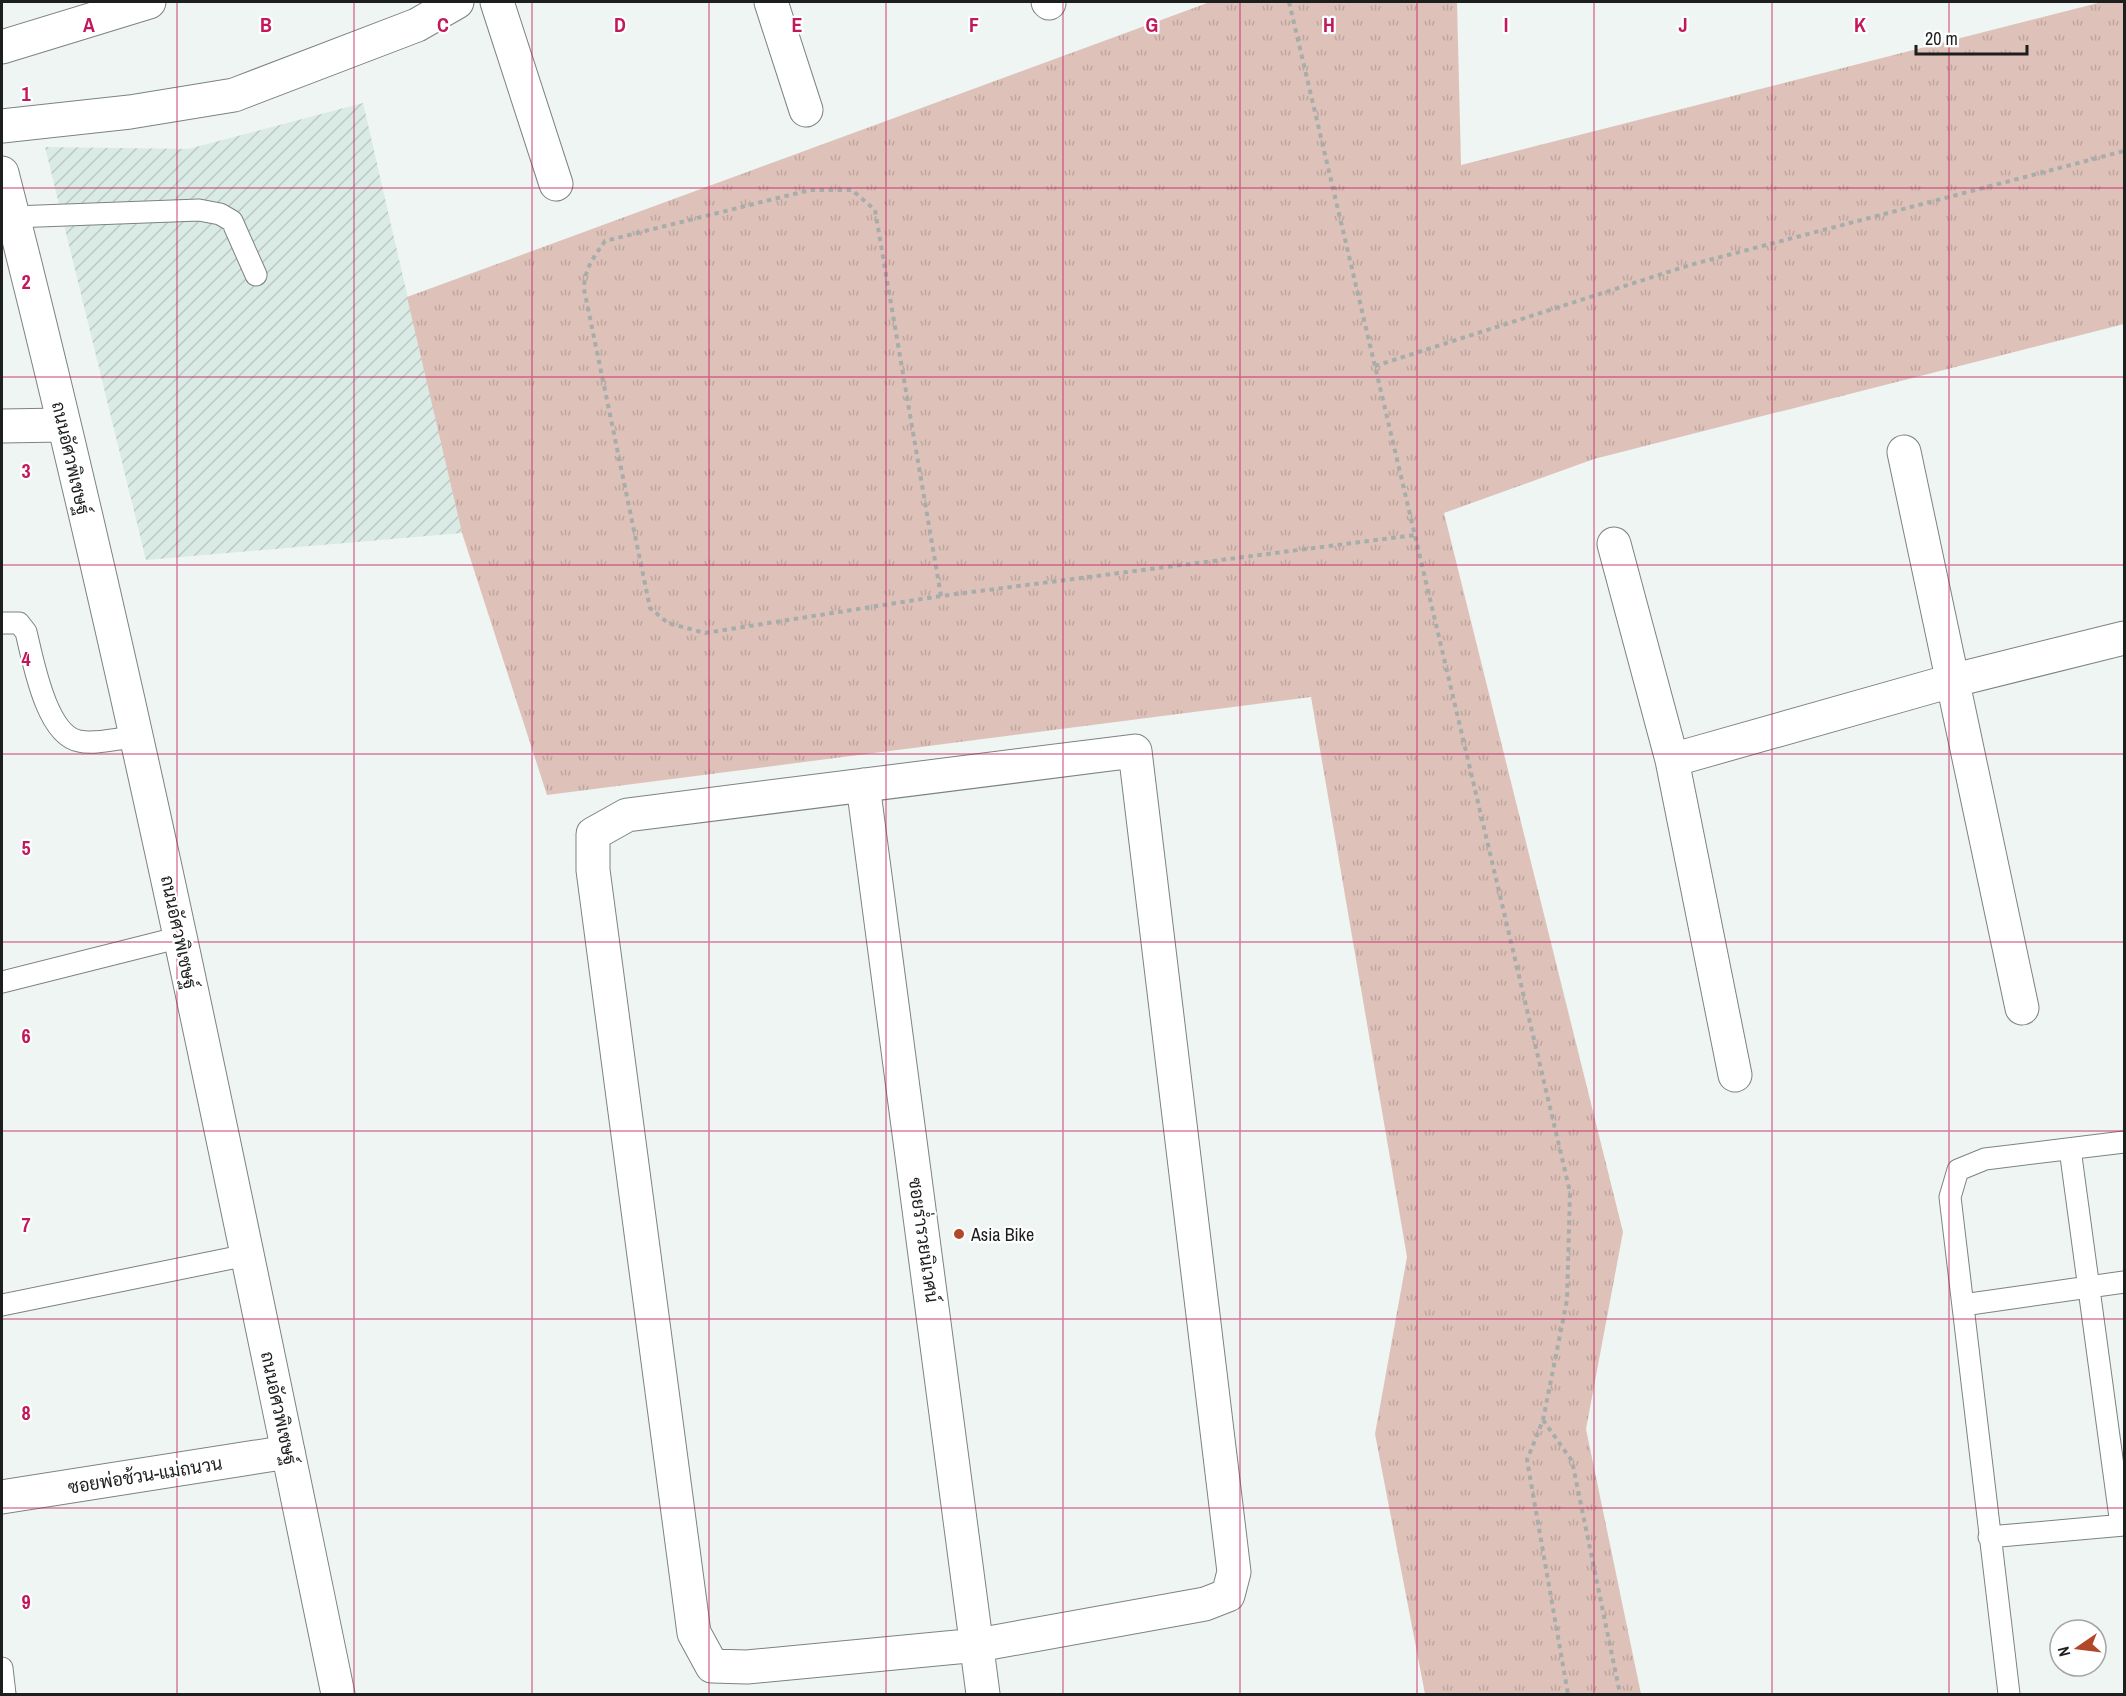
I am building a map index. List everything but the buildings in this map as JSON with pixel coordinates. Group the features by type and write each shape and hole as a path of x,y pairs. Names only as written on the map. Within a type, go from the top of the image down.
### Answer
{"street":[{"path":"2,47 149,2"},
{"path":"2,126 130,112 234,95 417,26 457,2"},
{"path":"497,2 556,184"},
{"path":"771,2 806,110"},
{"name":"ถนนอัศวพิเชษฐ์","path":"2,173 63,425 181,937 338,1695"},
{"path":"2,426 63,425"},
{"path":"1904,452 2022,1008"},
{"path":"1614,544 1672,760 1735,1075"},
{"path":"1672,760 1951,681 2124,638"},
{"path":"1135,751 1234,1572 1228,1595 1205,1604 978,1645 747,1667 712,1666 694,1633 593,870 593,834 627,815 1135,751"},
{"name":"ซอยร่ำรวยนิเวศน์","path":"863,785 983,1695"},
{"name":"ซอยพ่อช้วน-แม่ถนวน","path":"2,1497 288,1452"}],"lane":[{"path":"13,217 200,210 220,214 232,221 256,275"},
{"path":"2,623 19,623 26,632 50,713 61,732 78,741 135,737"},
{"path":"2,982 181,937"},
{"path":"2009,1695 1950,1197 1958,1170 1985,1158 2124,1142"},
{"path":"1989,1537 2123,1525 2070,1149"},
{"path":"2,1305 247,1255"},
{"path":"1963,1305 2124,1282"},
{"path":"2,1668 5,1695"}],"path":[{"path":"1288,2 1570,1192 1567,1300 1543,1420 1527,1460 1568,1695"},
{"path":"1375,366 1690,265 2124,151"},
{"path":"941,596 875,210 852,190 810,190 606,241 590,261 584,277 584,289 650,608 668,624 705,633 941,596 1415,536"},
{"path":"1543,1420 1572,1461 1620,1695"}],"shaded area":[{"path":"363,103 462,533 146,560 45,147 188,149"}],"green space":[{"path":"1210,2 1457,2 1461,165 2102,2 2124,2 2124,324 1594,459 1444,513 1623,1232 1586,1429 1641,1694 1425,1694 1375,1434 1407,1257 1311,697 547,795 462,533 407,297"}],"place":[{"name":"Asia Bike","path":"959,1234"}]}
